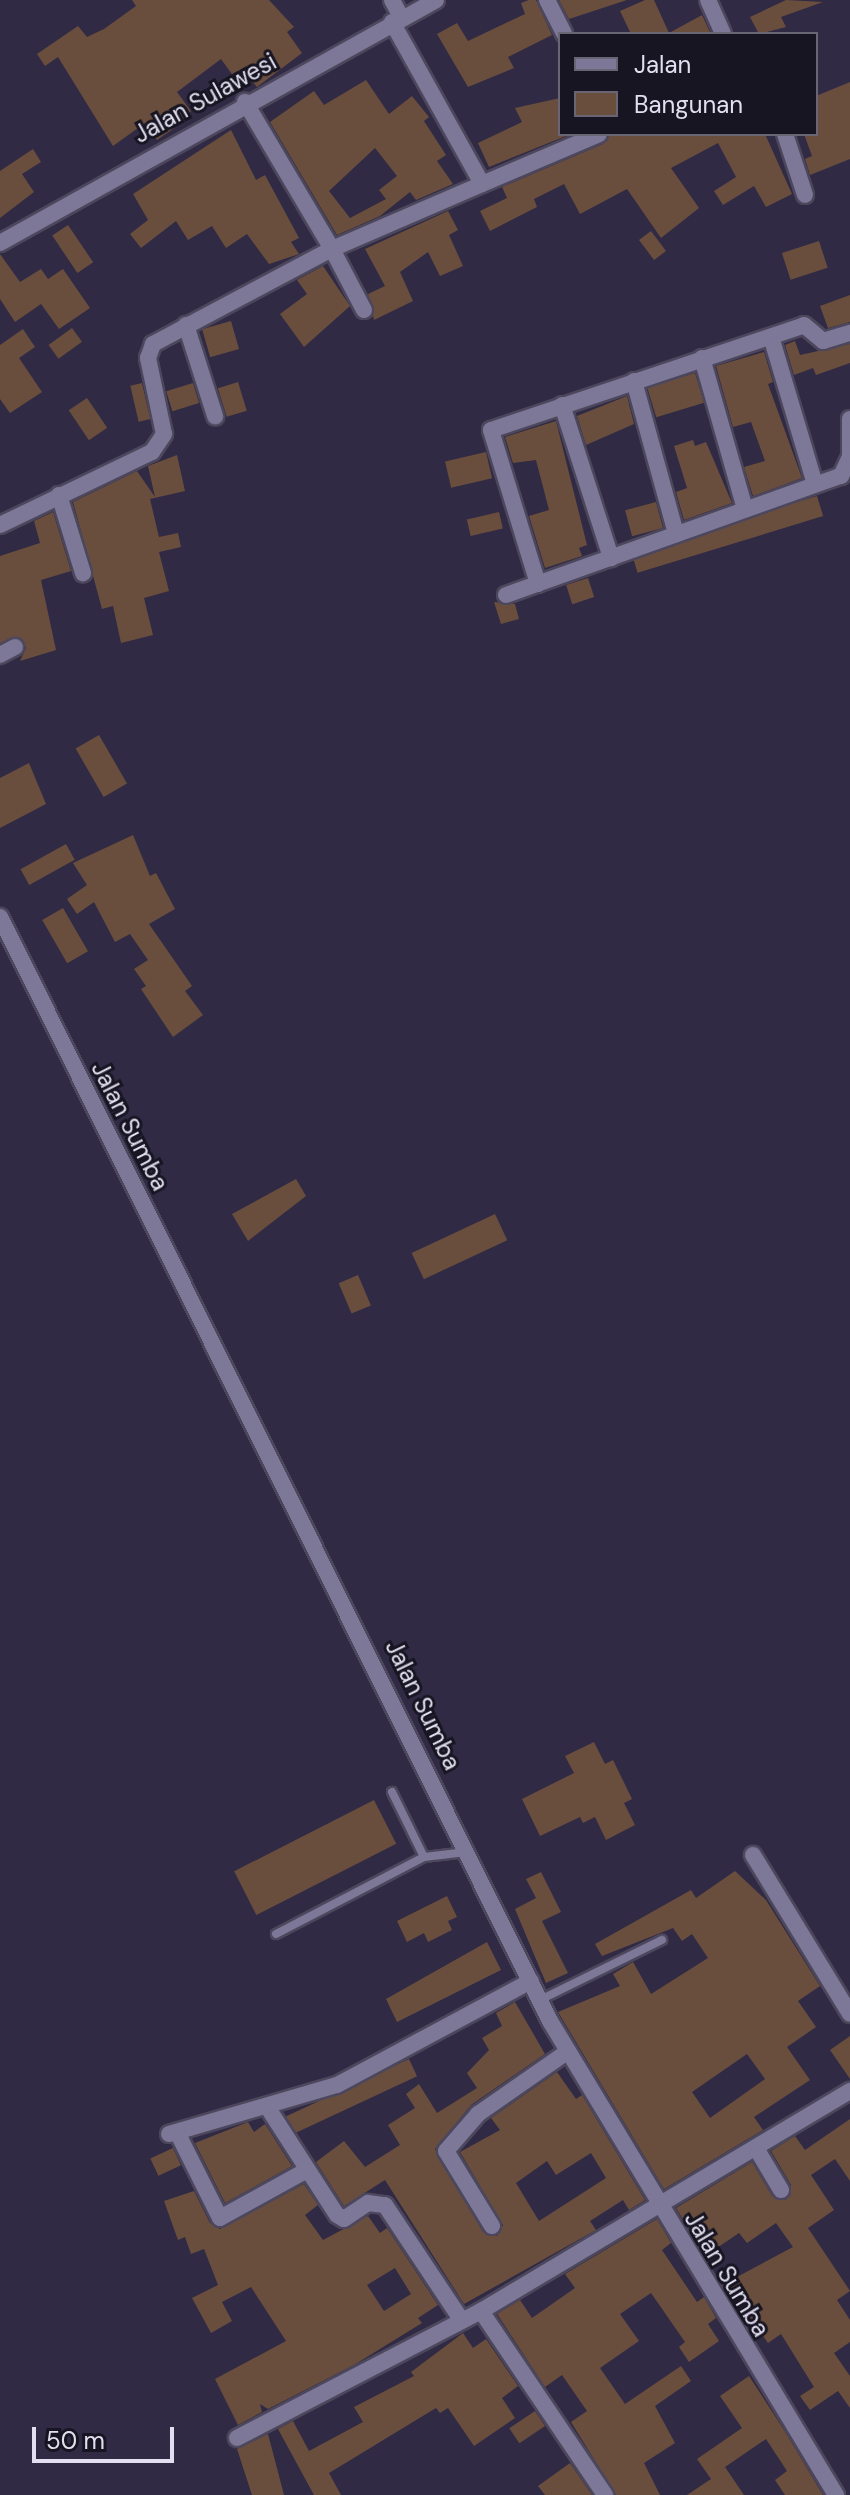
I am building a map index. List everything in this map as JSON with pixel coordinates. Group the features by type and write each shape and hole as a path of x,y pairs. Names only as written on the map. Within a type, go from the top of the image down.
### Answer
{"street":[{"path":"392,0 397,20 482,184"},
{"name":"Jalan Sulawesi","path":"0,243 245,102 436,0"},
{"path":"547,0 563,32"},
{"path":"708,0 722,32"},
{"path":"245,102 332,249 364,310"},
{"path":"0,525 160,443 162,411 148,358 153,344 332,249 594,136"},
{"path":"786,136 805,195"},
{"path":"186,325 215,416"},
{"path":"538,584 489,434 562,405 702,358 772,340 804,325 823,341 850,333"},
{"path":"772,340 815,484"},
{"path":"702,358 745,509"},
{"path":"634,381 676,534"},
{"path":"562,405 611,558"},
{"path":"506,595 815,484 848,469 850,419"},
{"path":"59,495 83,573"},
{"name":"Jalan Sumba","path":"0,917 567,2052 658,2207 836,2495"},
{"path":"753,1855 850,2014"},
{"path":"307,2170 220,2218 173,2133 268,2108 337,2085 531,1981"},
{"path":"492,2226 446,2151 478,2114 567,2052"},
{"path":"237,2438 481,2311 850,2091"},
{"path":"268,2108 307,2170 344,2219 368,2203 385,2205 462,2321"},
{"path":"756,2148 781,2190"},
{"path":"481,2311 605,2495"}],"lane":[{"path":"392,1792 424,1857"},
{"path":"276,1934 424,1857 468,1852"},
{"path":"540,2000 662,1940"}],"building":[{"path":"132,0 269,0 294,27 287,32 302,53 257,87 252,81 242,88 221,59 177,92 191,111 173,129 157,140 145,123 113,146 58,57 45,66 37,54 78,26 87,37 104,29 136,6"},
{"path":"536,0 552,35 508,57 514,68 468,87 437,34 457,23 468,41 525,14 521,3"},
{"path":"559,0 627,0 569,19"},
{"path":"645,0 654,0 669,32 630,32 620,11"},
{"path":"786,0 823,2 781,17 786,27 767,32 758,32 750,17"},
{"path":"702,15 710,32 671,32"},
{"path":"366,80 389,114 412,96 429,117 424,121 446,155 437,161 453,184 416,200 410,192 380,216 337,235 270,122 314,91 324,105","holes":["375,148 397,176 379,190 386,199 350,218 329,191"]},
{"path":"850,82 850,159 810,175 805,159 812,156 805,136 818,136 818,95"},
{"path":"558,98 558,136 566,136 489,167 478,143 522,122 515,108"},
{"path":"231,130 256,180 265,175 299,238 291,242 299,254 269,264 247,234 226,248 212,226 188,240 176,221 141,248 130,234 148,220 133,194"},
{"path":"609,136 766,136 792,194 766,207 754,186 723,205 714,191 736,177 718,143 671,168 699,208 661,238 627,189 580,214 564,184 534,199 537,207 490,231 480,211 507,198 502,187 603,144"},
{"path":"33,149 41,162 22,174 34,192 0,218 0,171"},
{"path":"448,211 458,230 449,235 463,266 440,276 428,252 400,272 413,301 374,320 368,294 385,286 365,249"},
{"path":"68,225 93,262 77,273 52,236"},
{"path":"651,231 666,251 654,260 639,240"},
{"path":"819,241 828,268 791,280 782,253"},
{"path":"0,254 20,282 41,269 48,279 63,269 90,308 59,329 41,304 15,322 0,299"},
{"path":"323,266 350,306 304,347 280,314 307,294 297,280"},
{"path":"850,295 850,322 828,328 820,306"},
{"path":"231,321 239,349 210,357 202,329"},
{"path":"72,328 82,342 59,359 49,345"},
{"path":"23,329 35,347 19,358 42,392 10,413 0,399 0,345"},
{"path":"795,341 800,355 850,344 850,363 816,375 813,368 794,375 785,345"},
{"path":"764,352 773,382 768,384 802,478 753,496 744,467 765,461 751,422 733,427 716,366"},
{"path":"695,373 704,403 656,417 647,388"},
{"path":"238,382 247,411 227,417 218,388"},
{"path":"142,383 150,419 139,422 130,386"},
{"path":"193,383 199,403 172,411 166,391"},
{"path":"627,396 634,424 586,445 577,416"},
{"path":"87,398 107,428 89,440 69,410"},
{"path":"556,421 587,545 579,548 582,556 545,568 529,516 549,510 536,460 513,463 505,437"},
{"path":"693,440 695,446 706,442 732,503 684,520 676,492 687,488 674,446"},
{"path":"486,452 492,478 451,488 445,461"},
{"path":"177,455 185,491 150,499 159,537 178,533 181,547 159,552 169,591 144,598 153,635 121,643 113,606 102,609 73,502 137,471 155,497 148,466"},
{"path":"817,496 823,516 638,573 631,553"},
{"path":"656,502 663,528 632,536 625,510"},
{"path":"53,512 71,571 41,580 56,650 20,661 26,648 21,638 0,643 0,556 40,543 34,521"},
{"path":"499,512 503,529 471,536 467,519"},
{"path":"588,578 594,597 572,604 566,585"},
{"path":"494,602 515,604 519,619 501,624"},
{"path":"99,735 127,783 104,797 76,748"},
{"path":"29,763 46,804 0,828 0,778"},
{"path":"133,835 150,876 156,873 175,909 149,924 192,986 185,991 203,1015 173,1037 141,989 146,986 134,969 148,960 130,934 115,942 94,902 77,914 67,899 87,885 73,863"},
{"path":"66,844 75,860 29,885 21,869"},
{"path":"63,908 88,951 67,963 42,920"},
{"path":"296,1179 306,1196 248,1241 232,1214"},
{"path":"495,1214 507,1240 424,1279 412,1253"},
{"path":"358,1275 371,1305 352,1314 339,1283"},
{"path":"594,1742 605,1764 613,1760 632,1799 624,1803 635,1825 606,1840 595,1817 583,1823 580,1817 540,1836 522,1799 574,1773 565,1756"},
{"path":"374,1800 396,1844 256,1915 234,1871"},
{"path":"735,1871 766,1900 820,1986 798,2001 816,2027 787,2047 810,2080 754,2117 763,2130 664,2189 558,2012 620,1986 613,1974 633,1962 651,1994 708,1958 692,1934 682,1941 673,1928 602,1956 595,1944 691,1890 696,1898","holes":["747,2054 765,2079 710,2118 692,2092"]},
{"path":"541,1872 561,1912 542,1921 568,1973 546,1983 515,1909 536,1898 526,1879"},
{"path":"447,1896 457,1917 448,1921 452,1930 428,1942 424,1933 407,1942 397,1921"},
{"path":"487,1942 501,1970 397,2022 386,1999"},
{"path":"515,2002 545,2054 471,2105 435,2149 483,2232 497,2236 503,2225 460,2152 500,2130 491,2118 557,2072 576,2099 582,2095 645,2200 629,2210 623,2200 590,2221 596,2230 464,2304 385,2180 344,2206 316,2162 344,2141 365,2167 400,2145 388,2125 415,2108 406,2094 419,2084 437,2113 477,2088 467,2073 489,2050 482,2038 502,2026 496,2013","holes":["591,2153 606,2178 539,2221 516,2183 547,2161 556,2175"]},
{"path":"850,2036 850,2079 830,2050"},
{"path":"409,2059 417,2076 294,2134 286,2116"},
{"path":"850,2119 850,2181 835,2159 811,2175 834,2210 808,2228 850,2291 837,2300 850,2320 850,2342 834,2353 850,2376 850,2408 838,2391 810,2410 800,2396 814,2387 781,2334 768,2343 749,2316 743,2320 722,2285 793,2247 776,2223 747,2243 739,2233 705,2256 676,2208 752,2162 772,2196 786,2200 791,2185 771,2151 795,2136 805,2150"},
{"path":"248,2122 254,2132 265,2124 292,2166 225,2203 195,2143"},
{"path":"173,2148 181,2165 158,2176 150,2159"},
{"path":"304,2184 318,2205 305,2215 323,2240 368,2216 380,2233 387,2228 438,2305 418,2318 422,2323 354,2365 268,2409 260,2404 262,2412 238,2425 215,2379 286,2341 251,2287 222,2302 232,2321 211,2333 192,2298 218,2285 204,2249 191,2254 185,2237 178,2240 164,2201 194,2191 210,2223 220,2229","holes":["395,2268 411,2294 384,2311 367,2285"]},
{"path":"657,2219 671,2243 662,2250 697,2302 704,2297 716,2318 708,2324 719,2341 689,2362 679,2347 685,2342 651,2293 620,2314 639,2341 600,2368 625,2404 681,2366 691,2381 655,2406 675,2443 644,2463 660,2495 616,2495 571,2422 587,2411 562,2375 545,2387 497,2314 520,2300 532,2318 575,2288 565,2274"},
{"path":"463,2333 473,2348 486,2339 518,2386 502,2398 515,2418 474,2446 448,2408 440,2413 436,2408 329,2473 341,2495 314,2495 278,2429 293,2421 309,2451 363,2422 354,2407 414,2376 411,2372"},
{"path":"749,2376 823,2495 785,2495 775,2480 787,2471 766,2439 725,2467 744,2495 687,2495 711,2479 697,2459 742,2428 720,2396"},
{"path":"535,2411 545,2426 519,2443 509,2428"},
{"path":"268,2434 284,2495 252,2495 237,2449"},
{"path":"570,2463 592,2495 545,2495 538,2486"}]}
